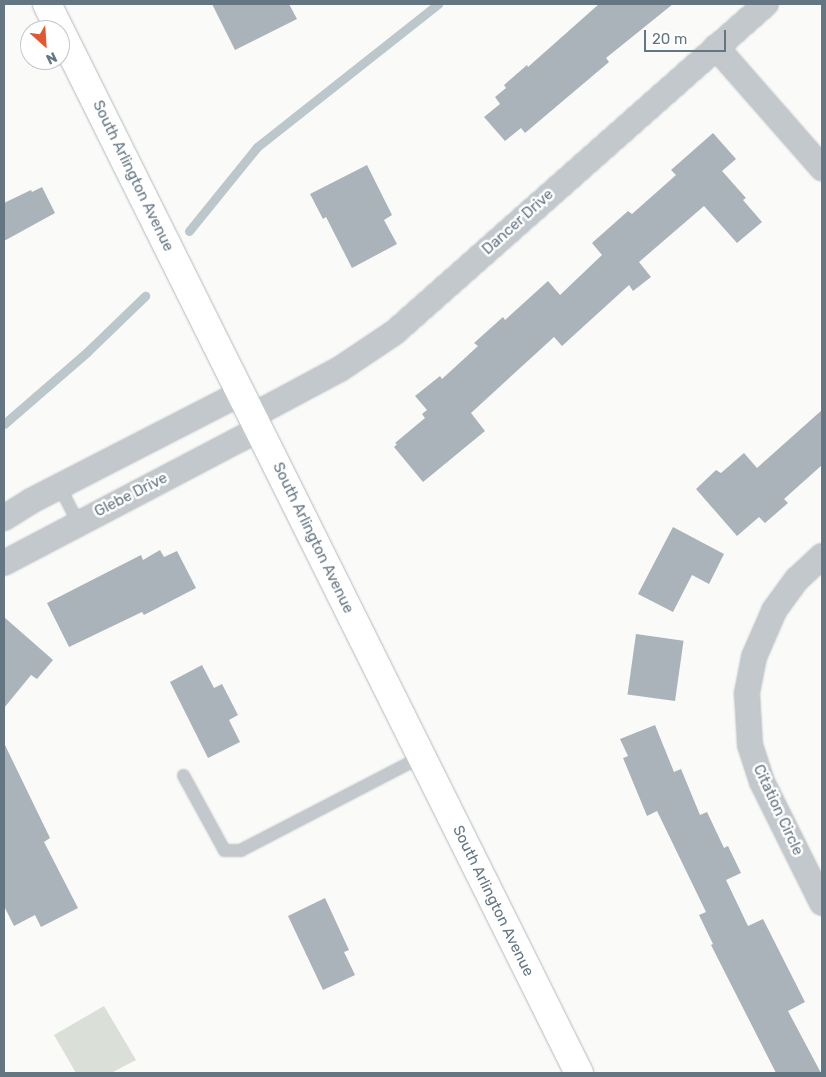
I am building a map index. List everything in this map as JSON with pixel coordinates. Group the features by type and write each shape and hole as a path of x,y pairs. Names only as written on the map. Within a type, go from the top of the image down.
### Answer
{"main road":[{"name":"South Arlington Avenue","path":"47,4 579,1073"}],"street":[{"name":"Dancer Drive","path":"251,413 340,369 395,332 766,4"},
{"path":"716,47 822,168"},
{"path":"4,518 59,486 251,413"},
{"name":"Glebe Drive","path":"4,563 78,523 251,413"},
{"name":"Citation Circle","path":"822,556 796,579 774,611 754,657 747,694 750,744 762,782 822,903"}],"lane":[{"path":"59,486 78,523"},
{"path":"183,774 224,850 240,850 421,756"}],"shaded area":[{"path":"104,1006 136,1060 111,1073 76,1073 54,1035"}],"building":[{"path":"212,4 289,4 297,19 235,50"},
{"path":"599,4 673,4 606,58 609,62 525,133 521,128 505,141 484,117 500,104 495,97 506,88 504,85 527,65 528,67"},
{"path":"713,133 736,159 722,171 746,198 743,200 762,222 737,243 704,206 639,262 651,277 633,291 629,285 562,346 554,337 471,413 485,431 423,482 394,447 397,444 395,443 425,418 422,414 427,410 415,396 440,376 442,379 478,346 474,343 503,317 505,320 548,281 560,295 602,255 592,243 628,211 632,214 676,175 671,170"},
{"path":"367,165 392,215 384,220 397,244 352,268 326,217 323,219 310,194"},
{"path":"42,187 55,213 4,241 4,203 31,190 32,192"},
{"path":"822,410 822,465 784,499 788,503 765,523 759,517 737,536 696,489 716,470 721,473 744,453 757,468"},
{"path":"673,527 724,554 709,584 692,575 673,612 638,594"},
{"path":"160,550 164,557 177,551 196,588 144,615 142,612 69,647 47,603 141,555 143,560"},
{"path":"4,617 53,660 37,679 31,675 4,708"},
{"path":"636,634 684,641 675,701 628,694"},
{"path":"202,665 214,688 222,684 238,715 229,720 240,742 208,758 170,682"},
{"path":"655,725 674,772 681,769 700,815 707,812 724,848 728,846 741,873 726,880 748,926 763,919 805,1002 788,1011 821,1073 776,1073 711,945 713,944 699,915 706,912 657,811 647,816 623,758 628,756 620,739"},
{"path":"4,743 50,838 44,842 78,908 41,927 35,915 14,926 4,906"},
{"path":"325,898 349,950 344,952 355,975 323,990 288,916"}],"waterway":[{"path":"189,231 257,147 438,4"},
{"path":"4,424 87,352 145,296"}]}
